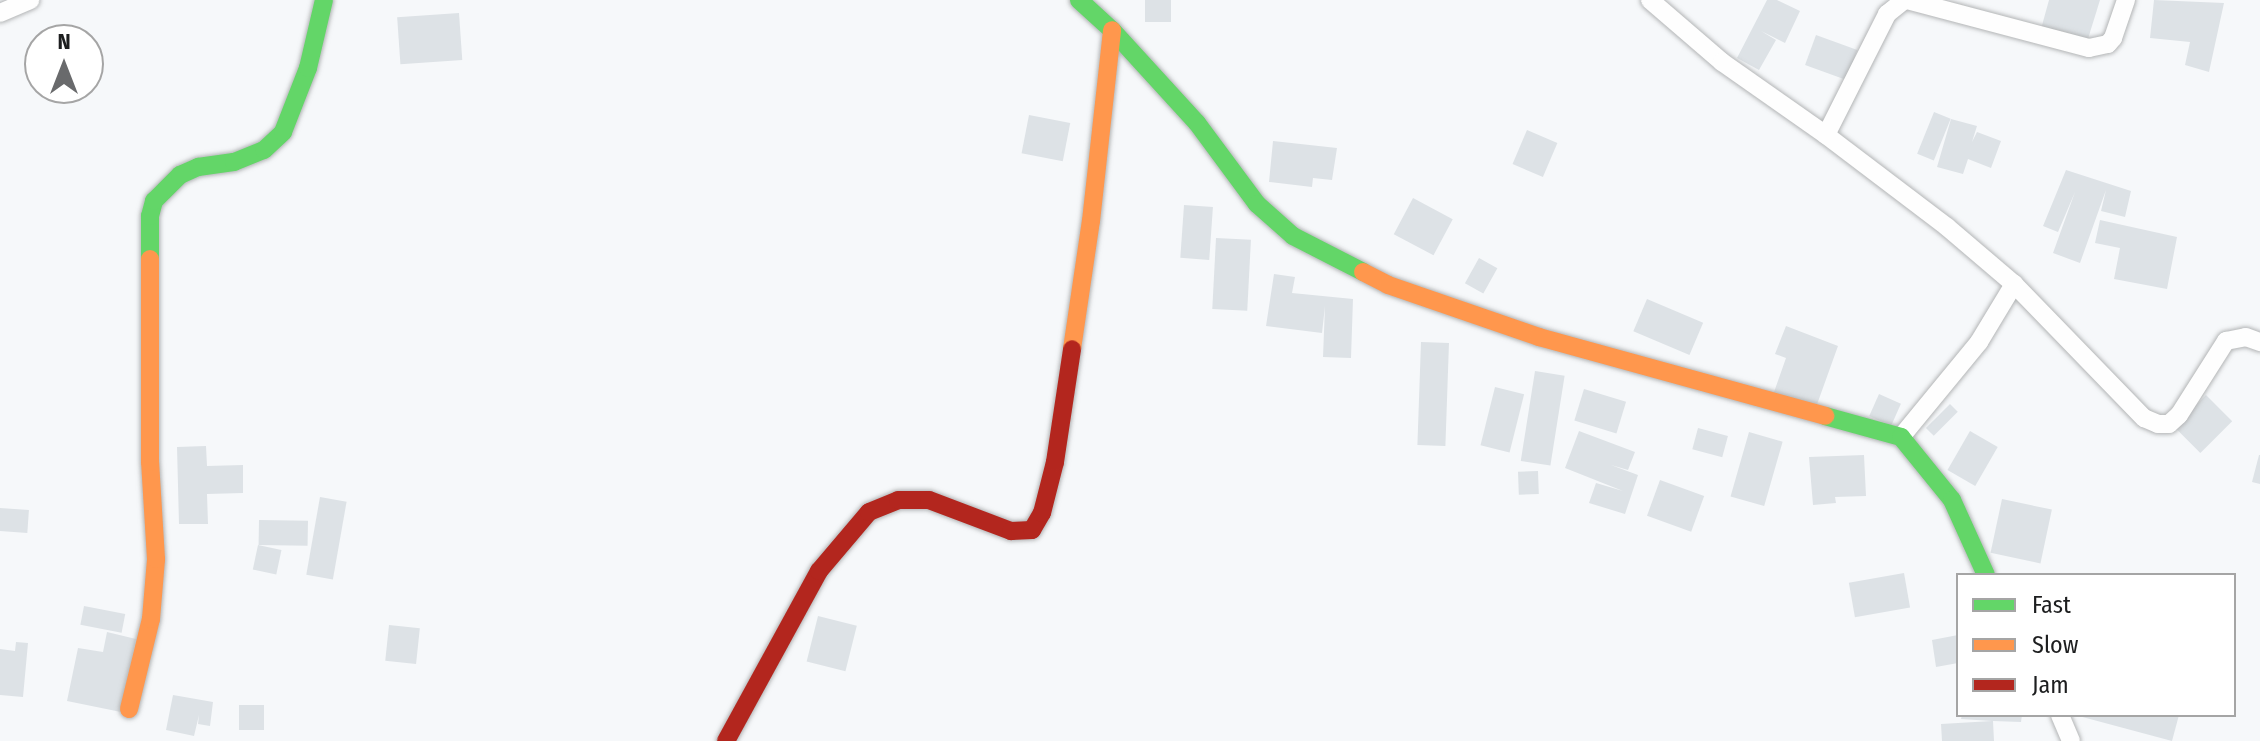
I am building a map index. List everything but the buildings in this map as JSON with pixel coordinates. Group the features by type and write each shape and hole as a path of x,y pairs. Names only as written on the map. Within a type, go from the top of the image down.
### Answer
{"street":[{"path":"0,13 30,0"},
{"path":"129,709 151,619 156,559 150,462 150,216 154,201 180,175 198,167 234,162 264,150 283,132 308,68 324,0"},
{"path":"1079,0 1112,30 1197,123 1257,204 1293,236 1388,285 1539,337 1901,437 1952,500 1985,573"},
{"path":"1650,0 1722,62 1826,135 1947,227 2014,284 2144,418 2158,424 2169,424 2179,415 2226,341 2246,337 2260,342"},
{"path":"1826,135 1887,14 1906,0 2089,48 2108,44 2113,38 2126,0"},
{"path":"726,741 819,571 869,512 898,500 929,500 1011,531 1032,530 1042,513 1055,462 1086,251 1112,30"},
{"path":"1901,437 1979,342 2014,284"},
{"path":"2061,717 2071,741"}],"traffic: fast":[{"path":"150,259 150,216 154,201 180,175 198,167 234,162 264,150 283,132 308,68 324,0"},
{"path":"1079,0 1112,30 1197,123 1257,204 1293,236 1363,272"},
{"path":"1825,416 1901,437 1952,500 1985,573"}],"traffic: slow":[{"path":"1072,349 1091,221 1112,30"},
{"path":"129,709 151,619 156,559 150,462 150,259"},
{"path":"1363,272 1388,285 1539,337 1825,416"}],"traffic: jam":[{"path":"726,741 819,571 869,512 898,500 929,500 1011,531 1032,530 1042,513 1055,462 1072,349"}]}
